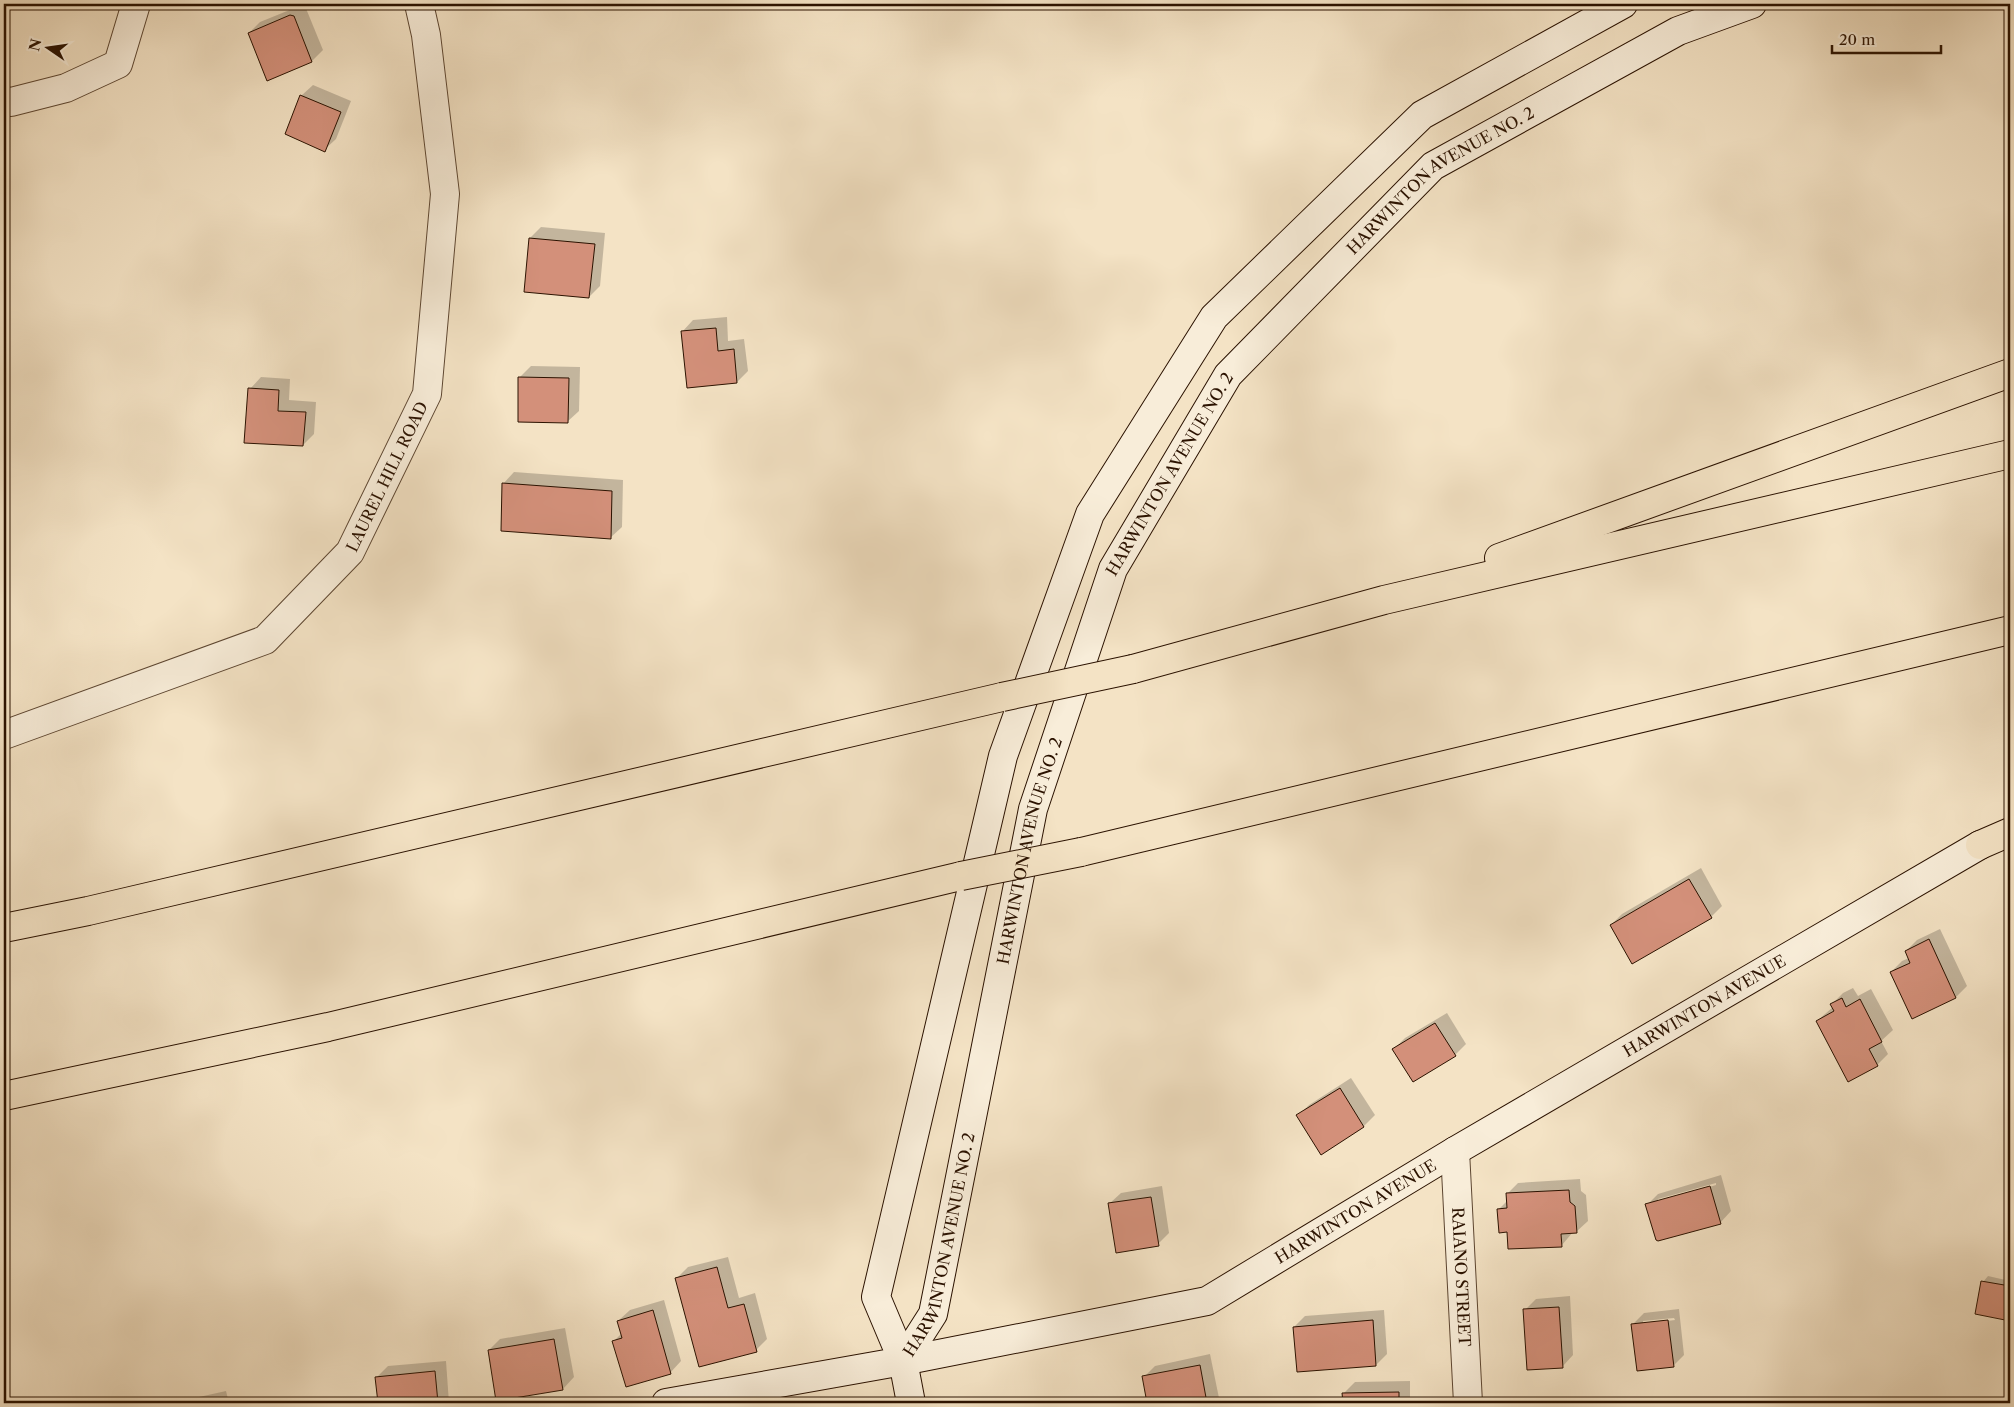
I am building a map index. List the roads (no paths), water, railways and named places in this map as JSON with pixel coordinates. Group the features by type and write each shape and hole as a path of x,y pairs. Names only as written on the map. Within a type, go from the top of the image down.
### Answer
{"highway":[{"path":"1384,600 2010,373"},
{"path":"4,928 88,911 1002,697 1133,669 1384,600 2010,454"},
{"path":"4,1096 328,1028 961,876 1081,852 2010,630"},
{"path":"1980,845 2010,832"}],"main road":[{"path":"4,101 11,102 66,88 118,64 136,4"},
{"name":"LAUREL HILL ROAD","path":"4,735 265,640 350,552 427,394 445,194 426,34 419,4"},
{"name":"HARWINTON AVENUE NO. 2","path":"903,1361 876,1297 1003,756 1090,514 1214,317 1422,115 1623,4"},
{"name":"HARWINTON AVENUE NO. 2","path":"903,1361 933,1314 1036,799 1113,569 1228,375 1433,166 1678,31 1752,4"},
{"name":"HARWINTON AVENUE","path":"666,1403 903,1361 1207,1300 1456,1151 1980,845"},
{"name":"RAIANO STREET","path":"1456,1151 1468,1403"},
{"path":"903,1361 911,1403"}]}
